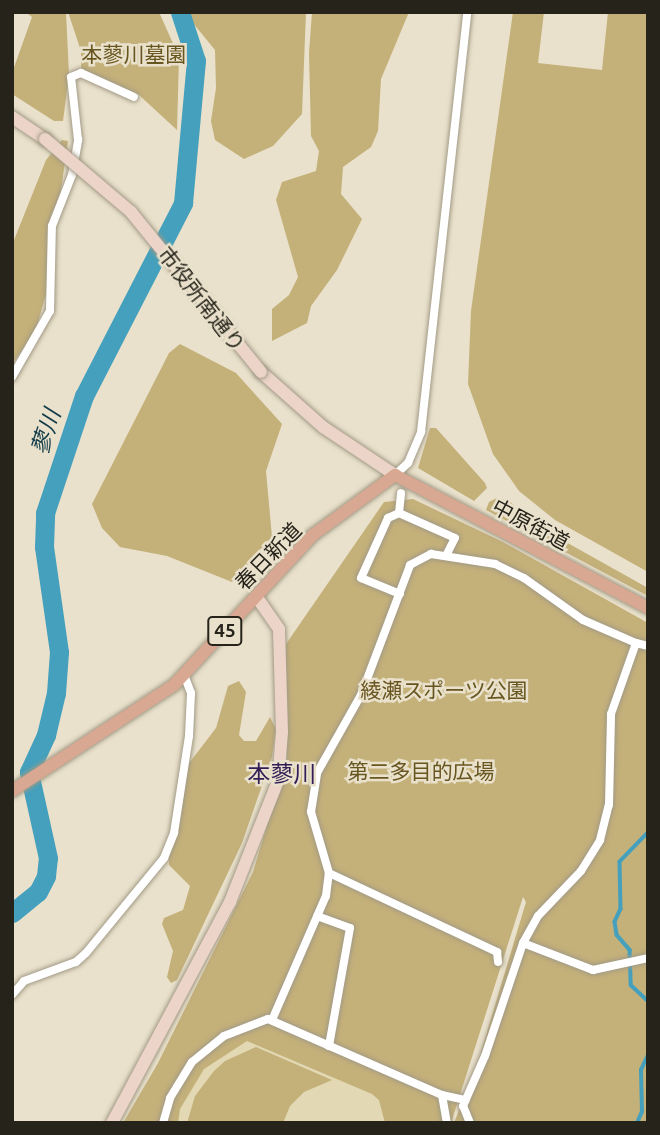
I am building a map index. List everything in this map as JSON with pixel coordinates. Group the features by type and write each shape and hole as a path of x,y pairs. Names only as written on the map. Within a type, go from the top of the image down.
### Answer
{"main road":[{"name":"春日新道","path":"16,788 158,698 184,675 313,535 395,475"},
{"name":"中原街道","path":"395,475 648,608"}],"street":[{"path":"395,475 408,463 421,432 467,12"},
{"path":"12,377 50,311 52,226 72,175 78,140 71,77 81,73 134,97"},
{"name":"市役所南通り","path":"12,117 45,139 131,212 261,372 323,427 395,475"},
{"path":"399,513 401,493"},
{"path":"400,594 361,578 388,518 399,513 455,538 447,554"},
{"path":"272,1020 317,916 329,873 313,825 312,790 323,760 361,695 400,594 406,570 415,560 447,554 509,569 565,610 648,646"},
{"path":"112,1123 230,902 278,781 282,732 279,629 256,596"},
{"path":"470,1123 465,1100 485,1056 523,943 538,916 581,871 600,840 609,805 611,714 636,643"},
{"path":"12,995 24,981 76,962 86,953 164,858 174,834 189,736 191,693 184,675"},
{"path":"329,873 497,952 498,962"},
{"path":"317,916 350,928 329,1046"},
{"path":"523,943 593,970 645,959"},
{"path":"246,1018 257,1023"},
{"path":"163,1123 170,1098 192,1062 224,1036 272,1020 442,1094 465,1100"},
{"path":"442,1094 447,1123"}],"green space":[{"path":"25,12 66,12 69,75 63,121 54,121 12,94 12,73 32,17"},
{"name":"本蓼川墓園","path":"68,12 159,12 179,57 177,130 138,94 128,95 81,71 81,51"},
{"path":"184,12 306,12 302,114 273,146 244,159 215,140 211,121 216,88 215,50"},
{"path":"312,12 409,12 381,79 378,131 371,147 343,167 341,194 362,219 337,270 311,306 307,323 272,341 272,309 289,295 298,277 276,200 282,182 316,171 319,151 311,136 309,53"},
{"path":"513,12 544,12 538,63 602,70 608,12 648,12 648,572 555,520 519,491 493,454 468,384 471,311"},
{"path":"62,140 68,141 46,294 35,333 12,364 12,245 46,160"},
{"path":"180,344 236,373 282,424 266,471 272,537 232,582 167,556 120,547 102,528 92,504 169,353"},
{"path":"430,428 436,428 485,483 487,488 474,501 418,468"},
{"path":"497,498 509,501 539,527 648,588 648,596 486,510 489,502"},
{"name":"綾瀬スポーツ公園","path":"413,499 503,542 648,623 648,1123 454,1123 478,1062 526,902 523,897 451,1123 123,1123 158,1063 253,872 287,759 286,644 384,502"},
{"path":"239,681 246,692 239,735 244,741 256,741 270,717 276,729 272,757 242,843 177,980 171,983 167,977 173,951 162,924 164,918 183,910 190,886 169,865 168,845 180,775 216,728 228,686"}],"sand":[{"path":"247,1041 372,1094 379,1100 385,1123 283,1123 290,1106 304,1092 332,1080 256,1047 225,1061 214,1071 195,1096 187,1123 178,1123 180,1109 204,1069"}],"waterway":[{"name":"蓼川","path":"12,913 38,892 46,876 48,858 29,772 46,735 56,693 59,652 44,547 45,513 84,396 183,203 196,61 180,12"},
{"path":"648,833 620,862 621,909 615,922 617,935 630,950 631,985 648,1001"},
{"path":"637,1123 642,1112 641,1070 648,1055"}],"district":[{"name":"本蓼川","path":"282,774"}],"park label":[{"name":"第二多目的広場","path":"421,771"}]}
